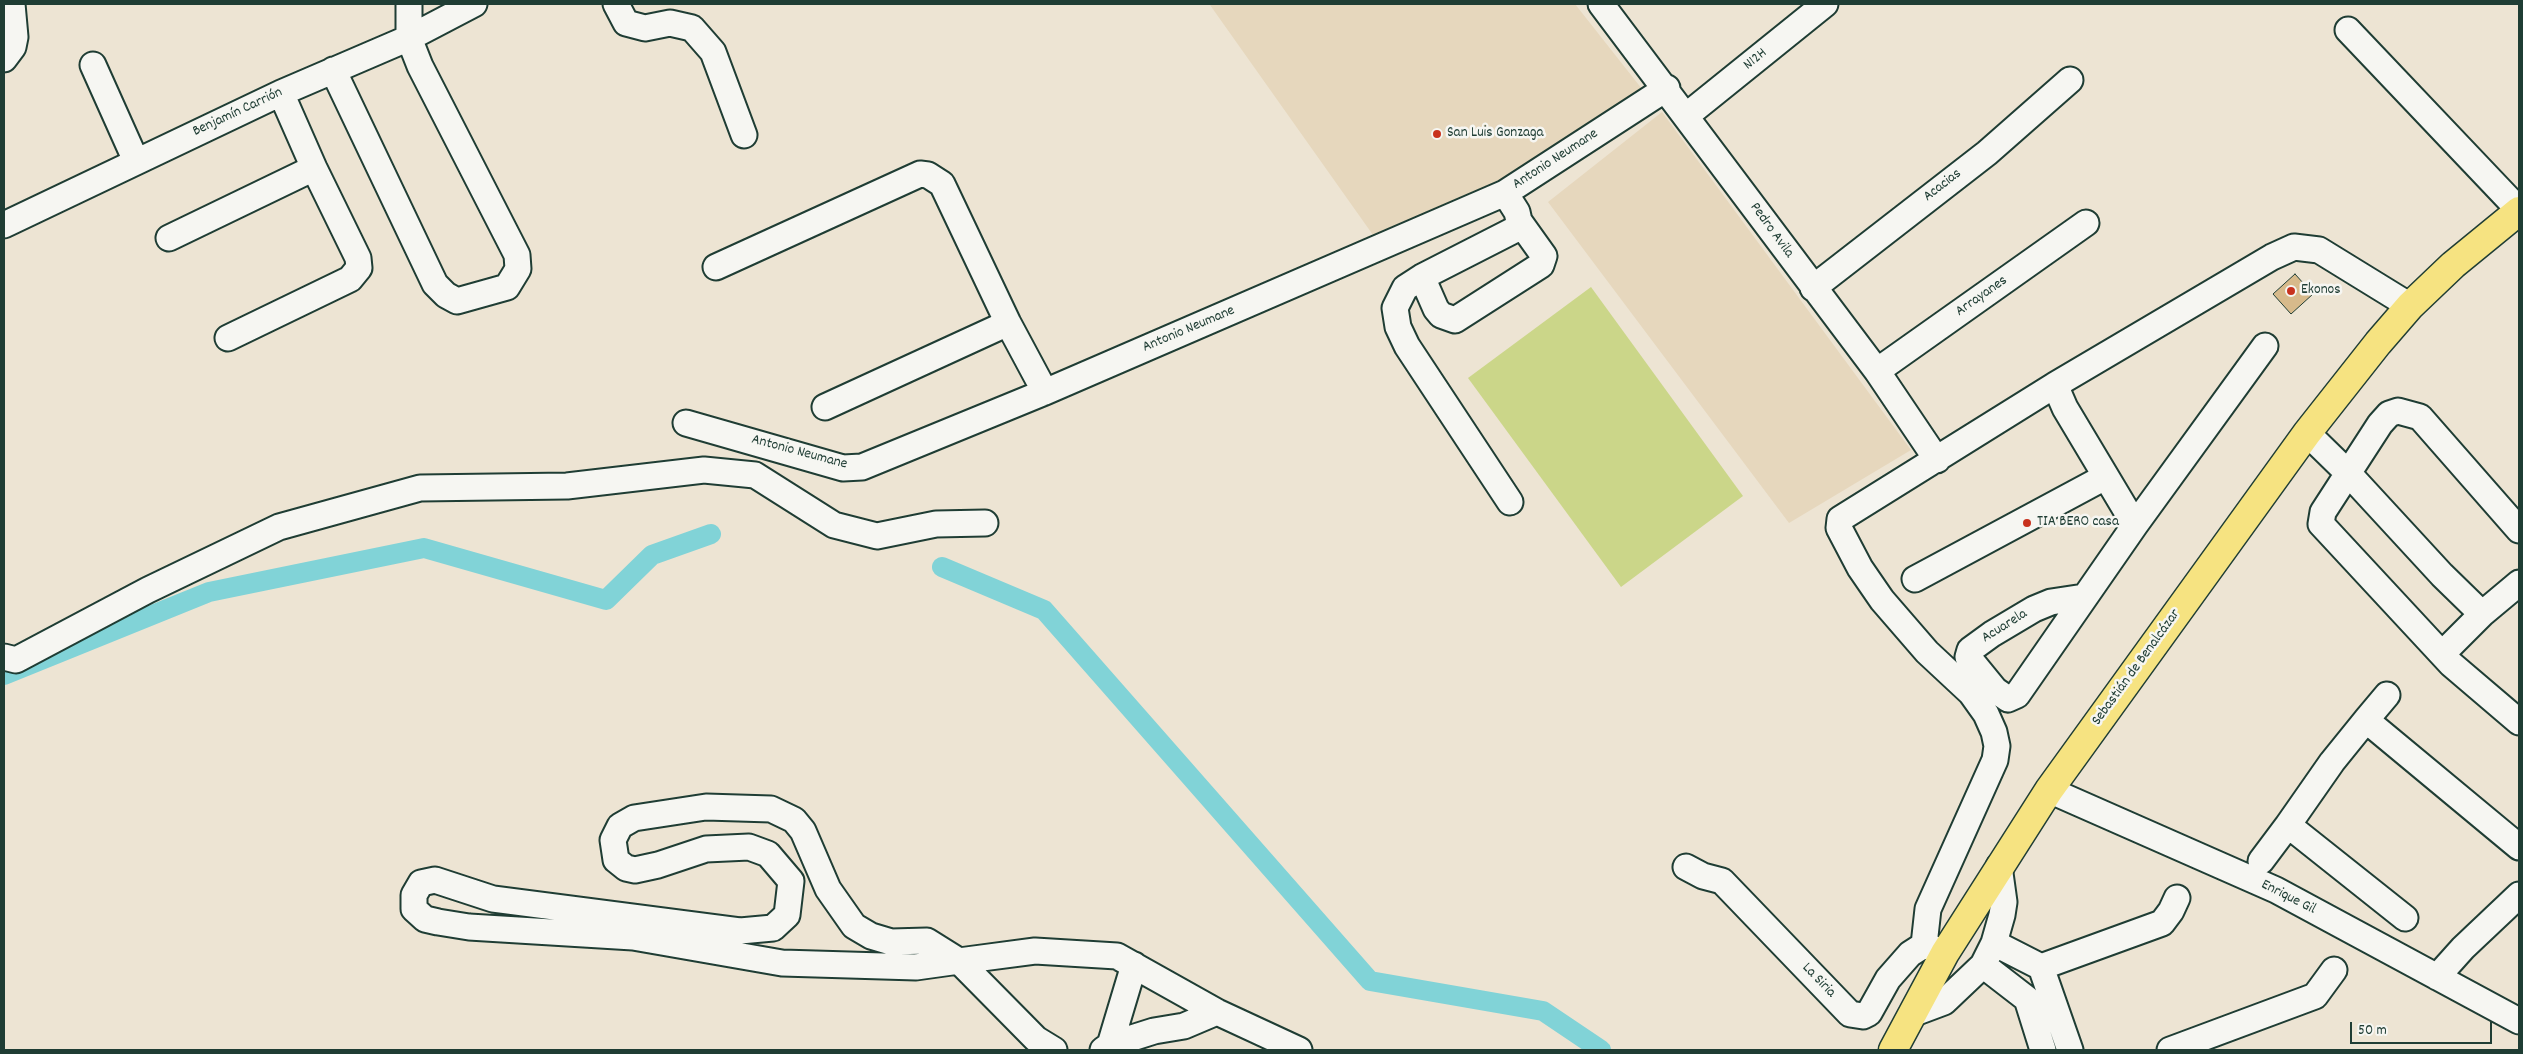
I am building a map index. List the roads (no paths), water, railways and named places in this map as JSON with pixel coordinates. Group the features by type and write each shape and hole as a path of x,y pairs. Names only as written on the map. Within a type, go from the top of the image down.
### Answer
{"main road":[{"name":"Sebastián de Benalcázar","path":"1893,1050 1912,1014 1934,949 1999,866 2049,790 2306,433 2410,306 2453,265 2519,210"}],"street":[{"path":"4,59 13,47 15,37 12,4"},
{"path":"333,70 435,284 446,295 457,301 507,287 518,269 517,255 420,66 409,38 409,4"},
{"name":"Benjamín Carrión","path":"4,225 281,93 409,38 474,4"},
{"path":"616,4 626,23 645,28 670,23 692,28 713,52 744,135"},
{"name":"N12H","path":"1686,116 1825,4"},
{"name":"Pedro Avila","path":"1612,7 1686,116 1877,371 1936,460"},
{"path":"2348,30 2519,210"},
{"path":"93,65 136,161"},
{"name":"Acacias","path":"1813,288 1987,153 2070,80"},
{"name":"Antonio Neumane","path":"686,423 843,468 862,467 1045,392 1506,194 1666,88"},
{"path":"228,338 350,279 359,268 358,258 314,168 281,93"},
{"path":"169,238 314,168"},
{"path":"716,267 920,174 928,175 942,184 1008,323 1045,392"},
{"path":"1422,277 1436,309 1442,315 1455,320 1541,265 1544,256 1519,220 1517,212 1506,194"},
{"path":"1510,502 1407,346 1398,327 1395,308 1405,288 1422,277 1516,229 1519,220"},
{"name":"Arrayanes","path":"1877,371 2086,223"},
{"path":"1934,949 1928,910 1995,760 1997,746 1994,732 1986,714 1971,693 1927,652 1882,600 1860,568 1839,528 1840,518 2055,385 2272,257 2294,247 2319,250 2410,306"},
{"path":"825,406 1008,323"},
{"name":"Acuarela","path":"2084,597 2051,602 2034,609 1992,634 1970,650 1968,657 1995,690 2008,699 2013,698 2135,525 2265,346"},
{"path":"2055,385 2065,408 2135,525"},
{"path":"2519,530 2420,417 2408,412 2398,411 2388,414 2323,512 2321,524 2442,654 2519,722"},
{"path":"2306,433 2348,473 2442,575 2482,614"},
{"path":"4,657 16,660 148,590 279,528 420,488 567,486 704,470 755,475 834,525 877,536 936,524 986,523"},
{"path":"1915,579 2106,478"},
{"path":"2442,654 2482,614 2519,583"},
{"path":"2261,860 2332,762 2388,695"},
{"path":"2366,720 2519,847"},
{"name":"Enrique Gil","path":"2049,790 2276,890 2519,1021"},
{"path":"1054,1050 1036,1039 959,961 927,941 891,942 871,936 854,926 828,889 803,831 794,820 771,809 706,807 634,818 620,826 613,840 616,860 626,868 636,870 658,865 706,849 749,847 768,854 791,881 787,915 773,928 740,931 493,899 434,880 421,883 414,895 414,909 425,919 469,927 633,937 782,963 916,967 959,961 1034,951 1117,956 1217,1012 1298,1050"},
{"path":"2288,825 2405,918"},
{"path":"1912,1014 1944,1002 1983,965 1994,943 2004,902 1999,866"},
{"name":"La Siria","path":"1686,867 1703,876 1722,881 1850,1014 1863,1016 1869,1013 1888,979 1910,954 1934,949"},
{"path":"2437,977 2463,948 2519,895"},
{"path":"2041,967 2162,922 2171,911 2177,898"},
{"path":"1994,943 2041,967 2070,1050"},
{"path":"1983,965 2027,999 2043,1050"},
{"path":"1106,1048 1134,966"},
{"path":"2170,1050 2315,996 2334,970"},
{"path":"1106,1048 1154,1030 1184,1026 1217,1012"}],"waterway":[{"path":"4,675 209,592 424,548 606,600 652,555 711,534"},
{"path":"942,567 1044,610 1370,981 1543,1011 1601,1050"}],"place":[{"name":"San Luis Gonzaga","path":"1437,134"},
{"name":"Ekonos","path":"2291,291"},
{"name":"TIA BERO casa","path":"2027,523"}]}
